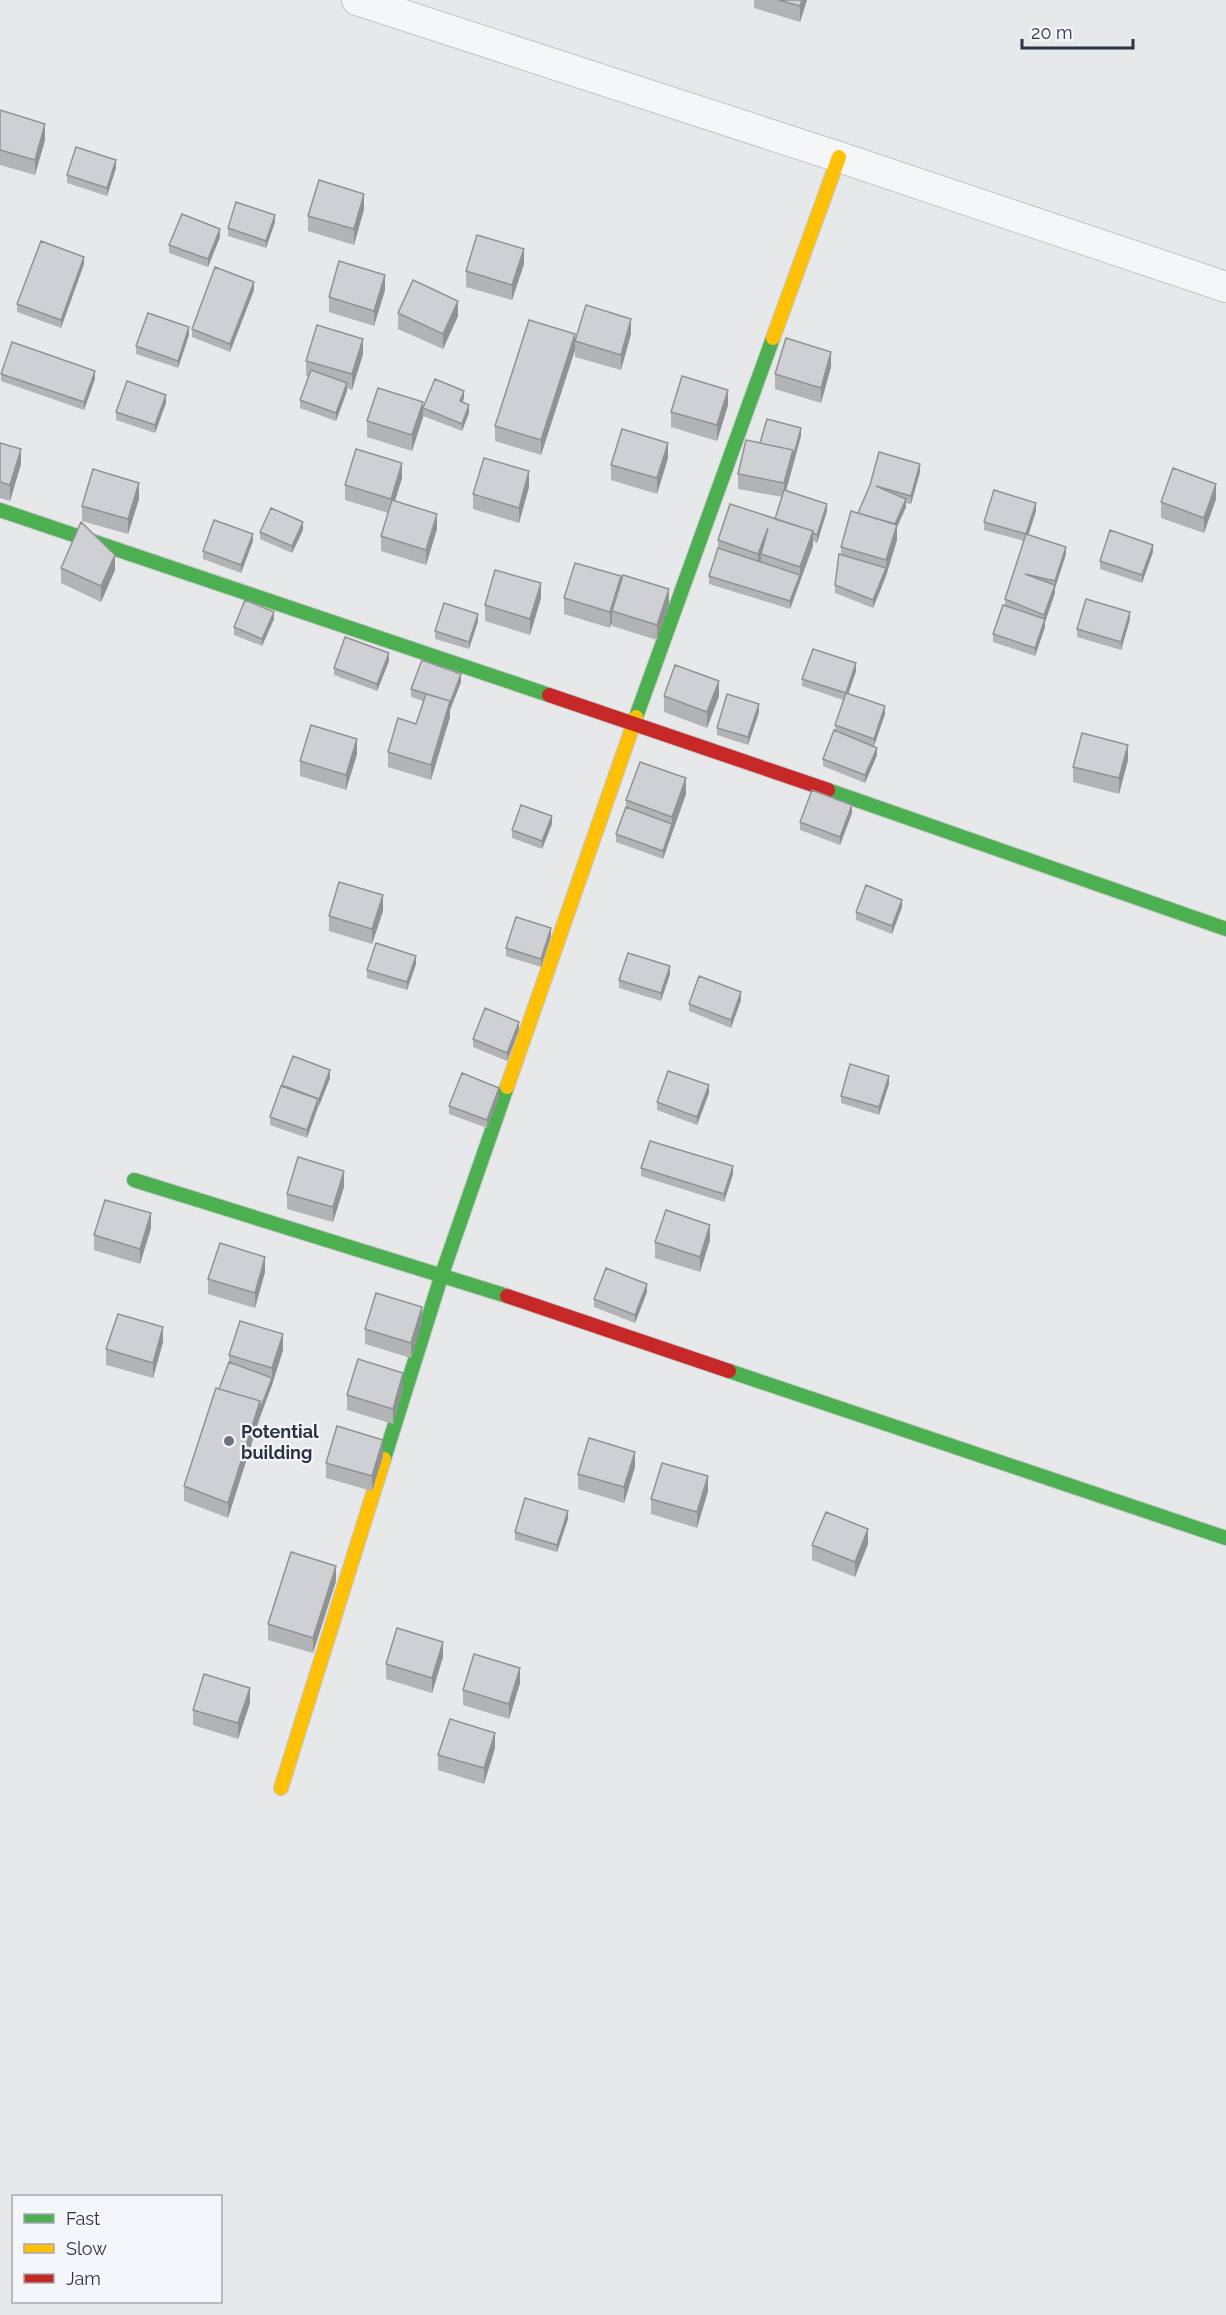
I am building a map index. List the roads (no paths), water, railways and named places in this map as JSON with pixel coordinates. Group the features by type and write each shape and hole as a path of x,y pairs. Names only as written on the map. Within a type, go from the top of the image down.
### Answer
{"street":[{"path":"357,0 839,157 1226,287"},
{"path":"281,1788 442,1274 634,723 839,157"},
{"path":"0,510 634,723 1226,929"},
{"path":"134,1180 442,1274 1226,1538"}],"place":[{"name":"Potential building","path":"229,1441"}]}
